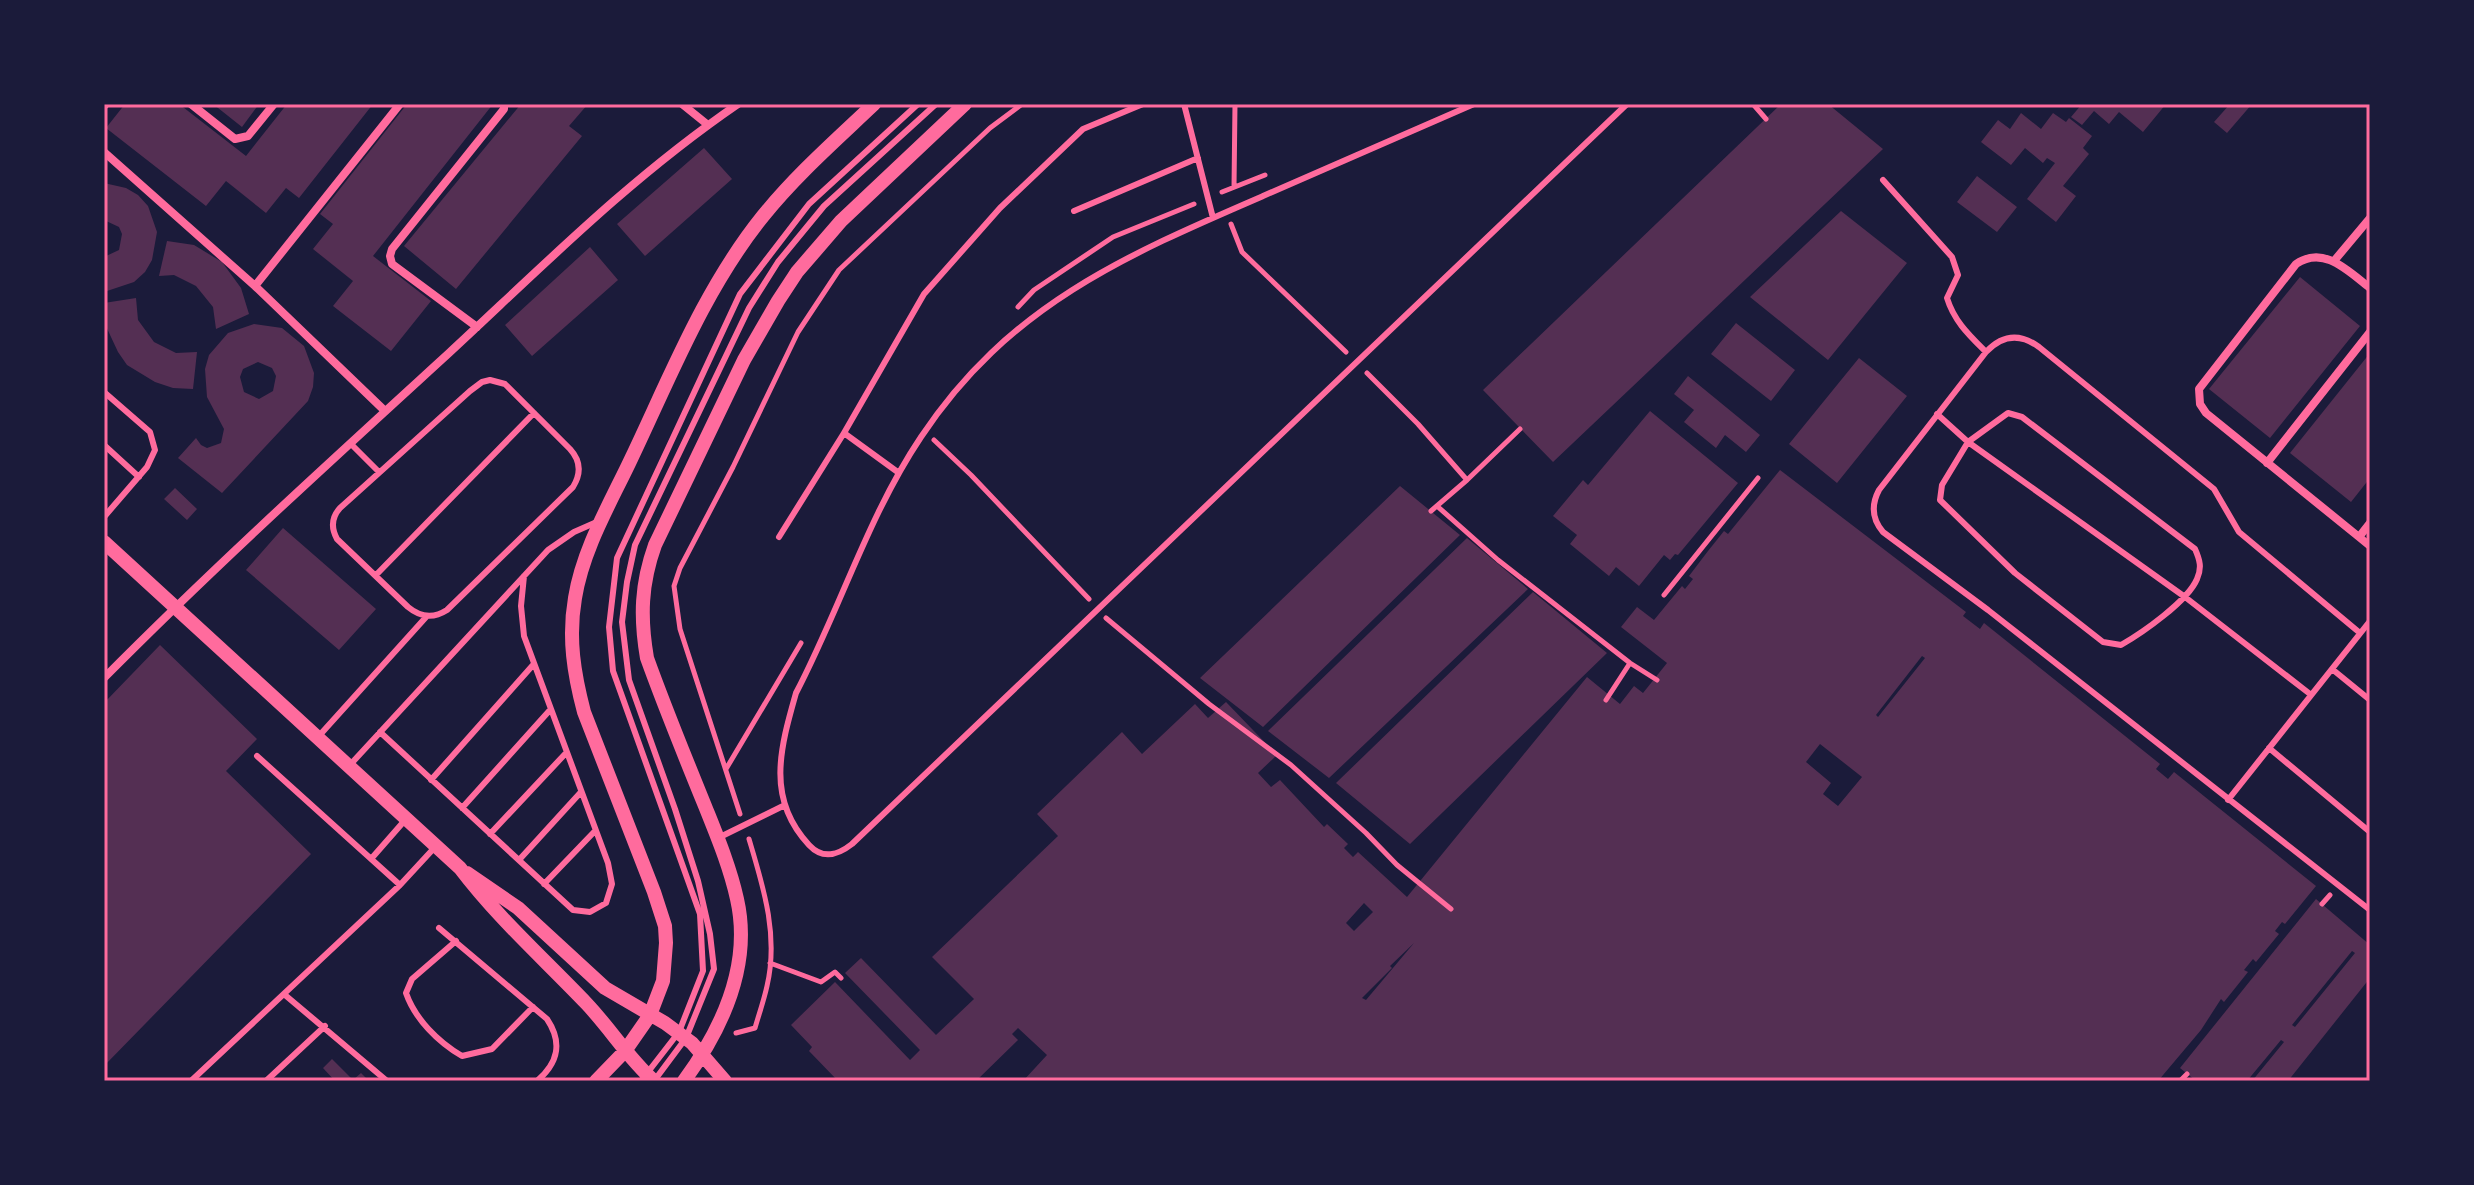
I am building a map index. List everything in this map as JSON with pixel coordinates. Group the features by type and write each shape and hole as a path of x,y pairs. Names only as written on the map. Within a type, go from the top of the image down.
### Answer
{"street":[{"path":"191,104 235,139 248,136 274,104"},
{"path":"255,286 400,104"},
{"path":"477,327 392,264 390,256 392,249 504,109 504,104"},
{"path":"682,104 708,125"},
{"path":"104,678 174,606 620,193 738,104"},
{"path":"596,1081 625,1051 658,999 666,962 665,926 584,712 573,664 572,623 581,570 700,314 739,247 788,187 874,104"},
{"path":"684,1081 704,1054 725,1013 734,985 741,940 738,901 718,838 647,658 641,605 648,564 744,360 778,301 804,264 841,221 965,104"},
{"path":"104,153 255,286 385,411"},
{"path":"2334,261 2370,218"},
{"path":"2370,288 2334,261 2314,256 2296,264 2199,389 2200,404 2206,413 2370,546"},
{"path":"2267,463 2370,332"},
{"path":"2359,537 2370,523"},
{"path":"104,542 460,868 518,908 605,988 682,1035 704,1054 725,1081"},
{"path":"460,868 502,919 589,1006 647,1079"}],"lane":[{"path":"682,1035 703,971 700,914 613,671 609,627 617,558 740,294 809,204 918,104"},
{"path":"647,1079 682,1035 714,969 698,881 629,680 622,622 635,545 749,308 778,262 824,206 936,104"},
{"path":"779,537 844,433 924,294 1000,208 1083,129 1143,104"},
{"path":"1184,104 1213,218"},
{"path":"1474,104 1107,267 1041,310 966,379 922,435 899,473 796,693 787,729 780,781 783,806 795,828 814,850 830,855 845,850 1627,104"},
{"path":"1074,211 1198,158"},
{"path":"1883,180 1952,257 1958,275 1947,298 1950,309 1960,326 1986,352"},
{"path":"2360,633 2239,532 2214,489 2039,347 2021,337 2011,337 1993,344 1876,497 1873,512 1878,526 2370,910"},
{"path":"318,737 427,616 447,610 577,481 579,467 575,454 505,384 498,381 482,382 336,513 332,527 337,539 413,611 427,616"},
{"path":"104,392 145,427 153,438 153,456 104,517"},
{"path":"376,575 534,413"},
{"path":"2008,413 2022,417 2195,549 2201,563 2197,580 2185,597 2121,645 2103,642 2015,573 1940,500 1942,485 1968,442 2008,413"},
{"path":"1937,414 1968,442 2185,597 2310,694"},
{"path":"844,433 899,473"},
{"path":"351,444 379,472"},
{"path":"104,445 139,477"},
{"path":"349,766 561,540 602,520"},
{"path":"380,732 573,910 599,909 606,903 612,884 611,873 533,665 522,621 524,576"},
{"path":"2228,800 2370,621"},
{"path":"431,780 533,665"},
{"path":"2332,669 2370,700"},
{"path":"462,808 550,710"},
{"path":"2269,748 2370,832"},
{"path":"490,834 566,753"},
{"path":"257,756 400,885"},
{"path":"519,860 581,792"},
{"path":"718,838 783,806"},
{"path":"371,859 406,819"},
{"path":"544,884 595,831"},
{"path":"191,1081 400,885 436,846"},
{"path":"439,928 553,1027 557,1046 553,1065 537,1081"},
{"path":"456,941 412,979 406,993 412,1010 446,1047 462,1056 492,1049 533,1007"},
{"path":"285,995 387,1081"},
{"path":"266,1081 325,1026"}],"path":[{"path":"743,826 680,629 674,586 680,568 798,332 839,270 990,128 1022,104"},
{"path":"1235,104 1234,188 1230,210 1232,232 1242,252 1357,362 1467,480"},
{"path":"1753,104 1766,119"},
{"path":"1012,312 1034,290 1113,237 1275,171"},
{"path":"1431,511 1520,429"},
{"path":"922,435 936,441 971,475 1118,630 1291,765 1397,865 1451,909"},
{"path":"1664,595 1758,478"},
{"path":"1437,506 1498,560 1630,663 1657,680"},
{"path":"725,770 808,630"},
{"path":"1606,700 1630,663"},
{"path":"770,963 821,982 835,972 841,978"},
{"path":"2180,1081 2187,1074"}],"building":[{"path":"125,104 179,104 246,156 287,104 373,104 299,198 286,188 266,213 226,181 206,206 106,128"},
{"path":"213,104 259,104 242,127"},
{"path":"407,104 493,104 373,256 431,301 391,351 333,306 353,281 313,249 333,224 320,214"},
{"path":"521,104 588,104 569,126 582,136 456,289 404,246"},
{"path":"1781,104 1828,104 1883,149 1553,462 1483,390"},
{"path":"2082,104 2166,104 2143,132 2119,112 2109,124 2094,111 2082,125 2071,117"},
{"path":"2230,104 2252,104 2227,133 2214,122"},
{"path":"2021,113 2041,129 2053,113 2066,122 2069,118 2092,136 2083,148 2089,154 2063,186 2076,196 2056,222 2027,199 2055,163 2047,158 2043,163 2025,148 2011,165 1981,142 1998,120 2010,129"},
{"path":"704,148 732,179 645,256 617,224"},
{"path":"1977,176 2017,207 1997,232 1957,202"},
{"path":"104,183 126,188 138,195 148,206 157,232 152,260 145,272 134,282 107,291 104,291 104,257 119,250 122,234 119,227 104,220"},
{"path":"1841,211 1907,263 1828,360 1750,297"},
{"path":"167,241 194,245 222,262 241,288 249,314 216,329 213,307 196,286 174,275 159,276"},
{"path":"590,247 618,280 532,356 505,325"},
{"path":"2300,277 2360,326 2270,438 2209,389"},
{"path":"136,298 138,320 154,342 176,353 197,352 193,389 173,388 155,382 127,365 118,352 104,322 104,303"},
{"path":"1736,323 1795,370 1771,401 1711,354"},
{"path":"254,324 282,328 304,346 314,373 308,401 222,493 178,458 196,438 207,448 221,443 224,429 207,397 205,369 209,355 228,333","holes":["258,362 272,368 276,376 273,391 259,399 244,392 240,377 243,369"]},
{"path":"2370,353 2370,478 2351,502 2290,453"},
{"path":"1859,358 1907,396 1837,483 1789,444"},
{"path":"1688,376 1760,435 1746,452 1725,435 1716,448 1684,422 1694,410 1674,394"},
{"path":"1650,411 1738,483 1678,555 1675,554 1670,560 1664,555 1639,586 1616,567 1609,576 1570,544 1577,535 1553,516 1583,480 1588,485"},
{"path":"1780,470 1966,612 1963,616 1980,629 1984,623 2160,764 2156,769 2168,779 2174,772 2316,886 2285,924 2282,922 2275,931 2279,934 2256,962 2253,959 2244,970 2248,972 2224,1002 2221,999 2201,1030 2158,1081 1023,1081 1047,1055 1018,1028 1012,1034 1018,1040 976,1081 838,1081 809,1051 812,1047 791,1025 835,982 910,1060 920,1050 845,973 861,958 936,1035 974,999 932,957 1058,836 1037,814 1122,732 1142,754 1195,704 1208,718 1226,702 1277,755 1258,773 1271,787 1280,780 1324,827 1327,824 1348,844 1344,848 1353,857 1358,852 1407,897 1587,677 1620,704 1634,686 1643,693 1667,663 1621,627 1637,607 1654,620 1682,586 1685,589 1693,579 1689,576 1724,531 1728,534","holes":["1922,656 1925,658 1878,717 1876,715","1820,744 1862,777 1838,806 1823,794 1831,783 1806,762","1364,903 1373,912 1354,931 1346,923","1414,943 1366,1000 1362,998 1392,968 1390,966"]},
{"path":"1400,486 1460,535 1263,727 1200,678"},
{"path":"175,488 197,509 187,520 164,499"},
{"path":"283,528 376,609 339,650 246,570"},
{"path":"1467,538 1528,589 1329,778 1268,731"},
{"path":"1533,592 1607,653 1410,844 1336,783"},
{"path":"160,645 257,739 226,771 311,854 104,1066 104,703"},
{"path":"2316,899 2370,945 2370,978 2288,1081 2252,1081 2284,1042 2281,1040 2247,1081 2196,1081 2180,1068","holes":["2352,951 2355,953 2295,1027 2292,1025"]},
{"path":"332,1059 353,1080 361,1073 369,1081 335,1081 323,1068"}]}
